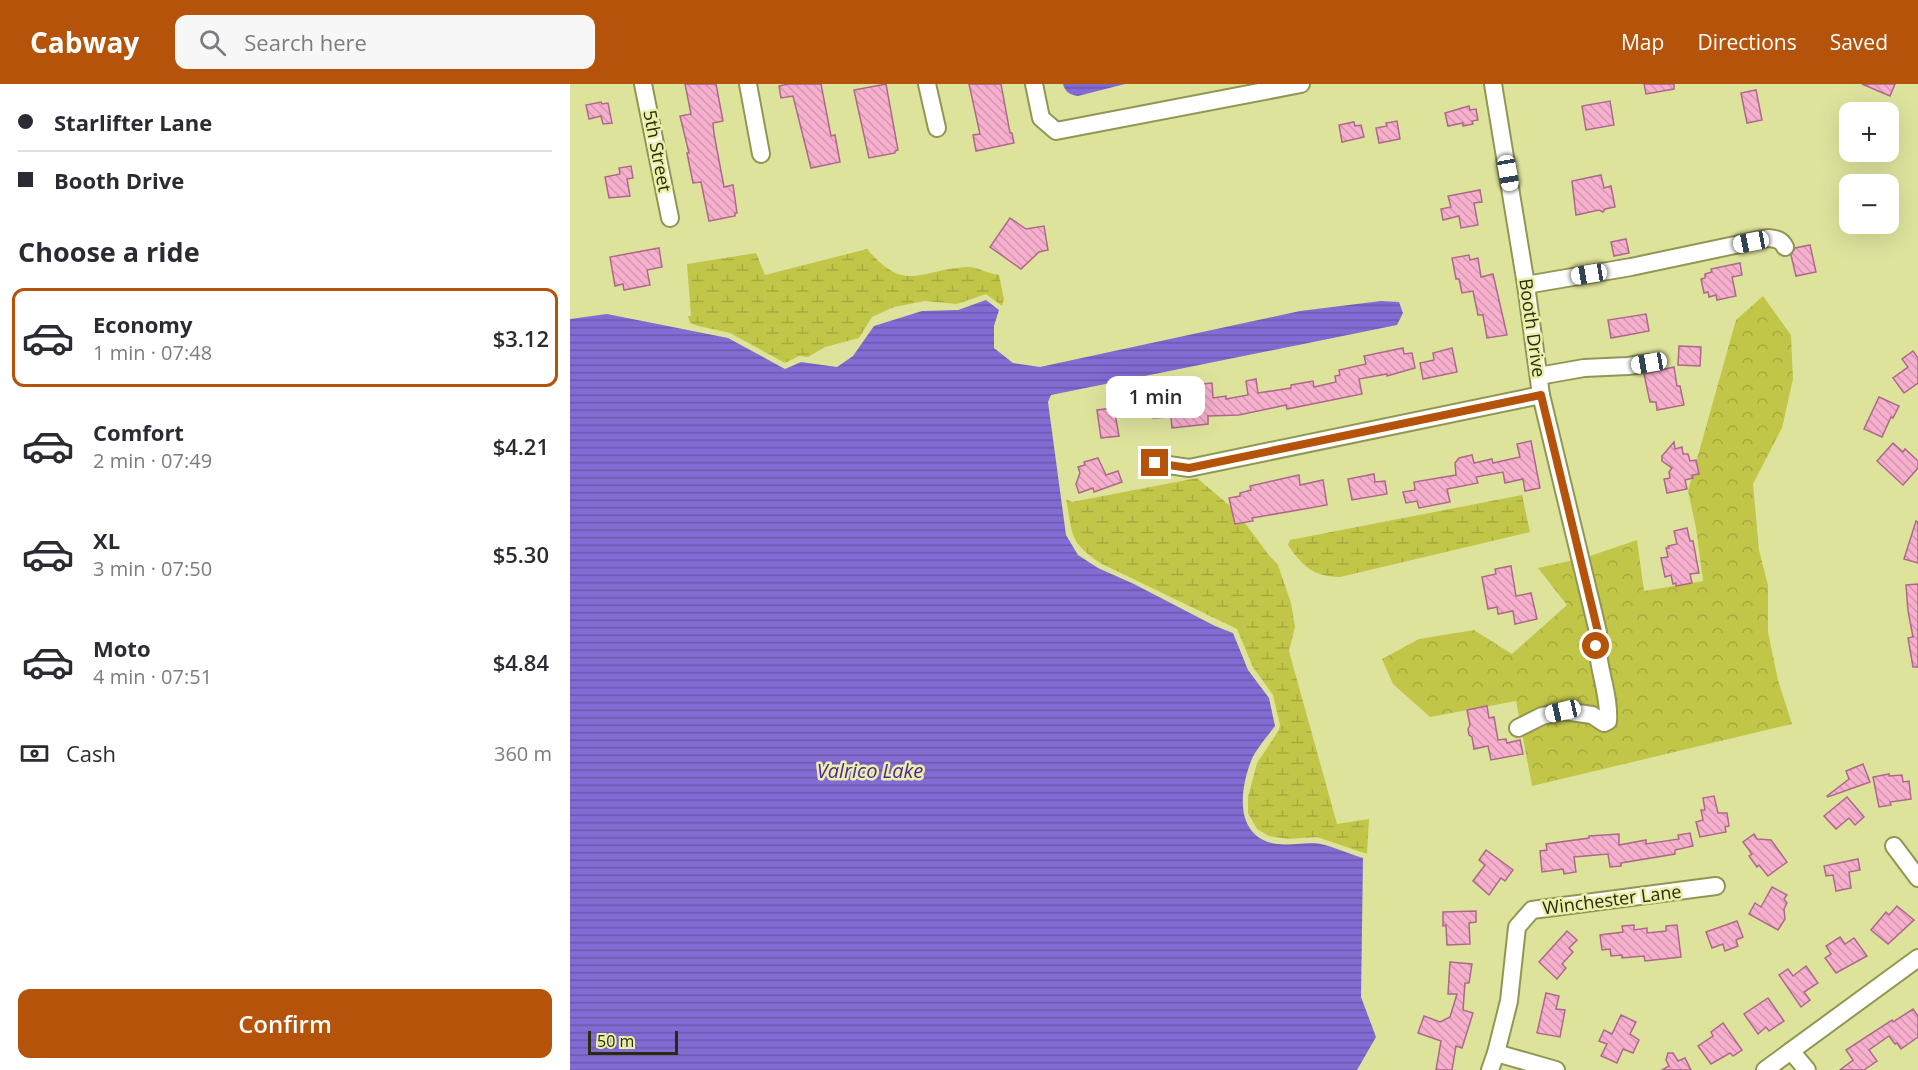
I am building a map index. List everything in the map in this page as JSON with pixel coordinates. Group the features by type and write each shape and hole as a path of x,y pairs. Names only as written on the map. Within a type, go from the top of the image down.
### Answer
{"street":[{"name":"5th Street","path":"643,84 670,218"},
{"path":"748,84 761,154"},
{"path":"927,84 937,128"},
{"path":"1034,84 1041,118 1056,131 1301,84"},
{"name":"Booth Drive","path":"1155,463 1189,468 1541,395 1526,285 1493,84"},
{"path":"1526,285 1631,267 1768,238 1782,242 1785,247"},
{"path":"1539,376 1584,368 1649,363"},
{"path":"1518,728 1542,716 1563,711 1592,714 1604,723 1608,721 1609,704 1596,646 1598,632 1541,395"},
{"path":"1894,846 1918,878"},
{"name":"Winchester Lane","path":"1490,1070 1497,1053 1509,1000 1517,927 1532,910 1716,886"},
{"path":"1766,1070 1918,958"},
{"path":"1791,1051 1807,1070"},
{"path":"1497,1053 1556,1070"}],"green space":[{"path":"867,249 893,272 904,275 914,276 968,267 999,275 1004,299 1002,306 986,294 957,304 925,301 894,307 872,317 859,338 825,347 808,357 799,356 785,363 730,333 690,323 687,264 756,253 765,275"},
{"path":"1763,296 1791,335 1793,379 1782,428 1753,484 1759,550 1768,585 1768,632 1778,680 1792,724 1532,786 1516,701 1430,717 1393,684 1382,659 1419,639 1474,630 1512,654 1567,605 1538,568 1587,557 1637,540 1644,591 1703,581 1696,528 1688,491 1736,320"},
{"path":"1197,478 1236,511 1278,565 1291,603 1295,627 1289,651 1337,824 1369,819 1367,854 1317,837 1288,839 1269,836 1257,829 1248,813 1248,797 1257,763 1280,725 1273,695 1253,667 1237,629 1100,563 1082,549 1074,536 1066,499 1072,502"},
{"path":"1522,495 1530,532 1340,577 1323,575 1310,569 1298,559 1288,545 1290,540"}],"water":[{"path":"1063,84 1125,84 1078,96 1068,93"},
{"name":"Valrico Lake","path":"986,300 999,310 994,326 994,348 1013,363 1040,367 1300,311 1381,301 1399,302 1403,313 1397,325 1051,395 1048,402 1066,535 1078,555 1098,568 1233,633 1248,670 1269,698 1275,726 1253,757 1247,771 1243,795 1245,818 1250,828 1257,836 1268,842 1285,845 1320,844 1363,858 1361,997 1376,1037 1357,1070 570,1070 570,319 607,314 728,338 785,369 801,362 837,367 853,356 874,326 922,311 958,310"}],"building":[{"path":"685,84 716,84 723,121 713,123 714,134 724,187 733,185 737,213 735,216 709,221 701,182 693,183 680,116 691,114"},
{"path":"821,84 831,136 835,135 840,162 811,168 793,96 781,98 779,86"},
{"path":"886,84 898,150 895,153 869,158 854,90"},
{"path":"969,84 1001,84 1014,143 976,151 973,135 980,134"},
{"path":"1644,84 1674,84 1674,89 1646,94"},
{"path":"1862,84 1895,84 1890,96"},
{"path":"1756,90 1762,120 1747,123 1741,93"},
{"path":"1610,101 1614,125 1586,130 1582,106"},
{"path":"601,102 602,104 608,103 612,123 603,124 601,116 589,119 586,105"},
{"path":"1469,106 1470,110 1476,109 1478,120 1472,121 1473,124 1463,126 1463,123 1448,126 1445,113"},
{"path":"1397,121 1400,139 1379,143 1376,128"},
{"path":"1354,122 1355,126 1361,125 1364,137 1342,142 1339,125"},
{"path":"631,166 633,178 627,179 630,196 609,198 605,177 620,174 619,168"},
{"path":"1601,175 1604,188 1611,186 1615,207 1605,209 1603,212 1599,210 1576,215 1572,181"},
{"path":"1480,190 1482,202 1474,203 1478,225 1461,228 1459,216 1443,220 1441,209 1451,207 1448,196"},
{"path":"1010,218 1026,229 1044,226 1048,250 1039,252 1021,269 990,247"},
{"path":"1626,239 1629,253 1614,256 1611,242"},
{"path":"1810,245 1816,272 1796,276 1791,255 1795,248"},
{"path":"659,248 662,267 647,270 650,285 624,290 623,284 615,286 610,257"},
{"path":"1469,255 1470,260 1478,258 1481,277 1493,274 1507,335 1487,338 1483,315 1478,315 1473,291 1462,293 1459,279 1456,279 1452,258"},
{"path":"1740,263 1742,275 1732,277 1736,296 1717,300 1716,295 1709,297 1708,292 1704,293 1701,279 1705,278 1705,274 1712,272 1711,269"},
{"path":"1646,314 1649,331 1611,338 1608,320"},
{"path":"1679,346 1701,347 1700,366 1678,365"},
{"path":"1403,348 1404,354 1412,353 1415,368 1387,376 1387,374 1359,379 1362,394 1287,409 1286,405 1239,415 1208,416 1208,424 1172,428 1171,417 1153,418 1149,391 1168,389 1170,392 1193,389 1193,385 1212,383 1213,398 1226,396 1226,399 1248,395 1246,381 1256,379 1258,393 1291,388 1291,385 1313,381 1314,387 1336,382 1335,376 1340,375 1339,370 1366,364 1364,356"},
{"path":"1452,348 1457,372 1423,379 1420,363 1434,360 1433,353"},
{"path":"1913,351 1918,358 1918,383 1904,393 1893,378 1908,367 1902,359"},
{"path":"1674,367 1677,386 1680,386 1684,405 1657,410 1656,402 1650,402 1644,374"},
{"path":"1879,397 1899,406 1882,437 1864,429"},
{"path":"1114,408 1119,436 1101,438 1097,410"},
{"path":"1531,441 1540,488 1525,491 1523,479 1505,483 1503,472 1476,477 1478,483 1447,489 1450,502 1419,508 1417,501 1406,503 1403,492 1415,490 1414,482 1456,475 1455,463 1459,458 1472,455 1474,463 1492,459 1493,463 1520,457 1517,444"},
{"path":"1674,442 1675,449 1682,447 1683,454 1688,454 1690,461 1696,460 1699,474 1692,475 1693,478 1685,480 1687,489 1667,493 1664,479 1670,478 1669,472 1672,468 1662,461 1662,456"},
{"path":"1893,443 1903,452 1905,449 1918,461 1918,468 1903,485 1877,461"},
{"path":"1098,458 1106,475 1118,471 1122,482 1094,492 1093,488 1079,493 1076,484 1080,473 1078,467 1085,465 1084,462"},
{"path":"1374,474 1375,482 1385,481 1387,494 1352,500 1348,479"},
{"path":"1299,475 1300,485 1323,480 1327,505 1252,518 1253,521 1235,524 1229,498 1240,496 1240,493 1251,490 1250,486"},
{"path":"1916,521 1918,522 1918,563 1904,559"},
{"path":"1687,528 1690,541 1693,541 1699,573 1690,574 1692,583 1676,586 1676,583 1673,584 1671,575 1665,577 1661,558 1668,557 1666,548 1669,548 1668,546 1677,544 1674,531"},
{"path":"1511,566 1516,596 1531,593 1537,619 1515,624 1513,611 1498,614 1497,607 1488,609 1482,577 1496,574 1495,569"},
{"path":"1918,584 1918,667 1913,667 1908,638 1913,637 1906,585"},
{"path":"1487,706 1489,718 1494,717 1498,740 1506,739 1507,743 1520,740 1523,754 1491,760 1488,746 1474,749 1472,737 1469,735 1467,710"},
{"path":"1863,764 1870,782 1827,796 1849,779 1846,771"},
{"path":"1889,774 1889,776 1902,775 1903,782 1909,781 1911,799 1890,802 1891,805 1879,807 1873,777"},
{"path":"1714,796 1718,813 1727,813 1729,826 1725,827 1726,832 1700,837 1696,822 1703,820 1701,810 1705,810 1703,798"},
{"path":"1847,797 1864,817 1855,825 1849,818 1836,829 1824,816"},
{"path":"1690,833 1693,846 1675,850 1675,854 1610,867 1608,854 1574,857 1576,872 1564,874 1563,869 1542,872 1540,851 1547,850 1546,844 1589,838 1589,836 1619,834 1619,845 1646,840 1646,844 1679,839 1678,835"},
{"path":"1754,834 1757,839 1771,840 1787,862 1768,876 1759,865 1757,867 1749,856 1752,854 1743,842"},
{"path":"1486,850 1513,870 1505,881 1501,878 1489,895 1473,881 1485,865 1479,860"},
{"path":"1858,859 1860,870 1849,872 1851,888 1836,891 1833,875 1826,876 1824,866"},
{"path":"1772,887 1787,895 1784,899 1787,903 1784,909 1785,919 1778,930 1749,914 1755,903 1761,907"},
{"path":"1897,906 1914,920 1888,944 1871,930 1886,912 1889,915"},
{"path":"1476,911 1476,922 1469,923 1470,944 1447,945 1443,912"},
{"path":"1737,921 1743,937 1736,940 1738,946 1725,951 1723,944 1712,948 1706,932"},
{"path":"1634,925 1634,930 1647,928 1647,933 1666,931 1666,926 1677,925 1681,957 1645,961 1644,956 1622,958 1622,955 1611,956 1610,949 1602,950 1600,935 1623,932 1622,926"},
{"path":"1567,931 1577,940 1569,948 1573,952 1562,964 1566,968 1557,979 1539,962"},
{"path":"1840,937 1845,944 1854,938 1867,956 1836,973 1825,958 1831,954 1826,946"},
{"path":"1450,962 1472,964 1469,983 1465,983 1463,1010 1473,1013 1462,1048 1456,1046 1452,1070 1436,1070 1441,1041 1418,1033 1424,1016 1440,1022 1450,1017 1457,994 1448,994"},
{"path":"1806,966 1818,983 1804,992 1810,1000 1801,1007 1779,975 1788,969 1793,976"},
{"path":"1546,993 1559,996 1556,1009 1565,1010 1560,1037 1537,1033"},
{"path":"1768,998 1784,1021 1769,1031 1766,1027 1758,1034 1744,1014"},
{"path":"1913,1009 1918,1016 1918,1037 1901,1049 1889,1036 1869,1050 1877,1061 1864,1070 1840,1070 1853,1060 1846,1050"},
{"path":"1621,1015 1636,1022 1630,1034 1639,1040 1633,1053 1623,1049 1617,1063 1601,1056 1607,1044 1599,1041 1604,1030 1612,1034"},
{"path":"1723,1023 1742,1050 1733,1056 1730,1053 1711,1064 1698,1046 1713,1036 1711,1032"},
{"path":"1668,1053 1673,1053 1678,1061 1685,1058 1691,1070 1662,1070 1669,1066 1666,1060"}],"route":[{"path":"1155,463 1189,468 1541,395 1598,632 1596,646"}]}
